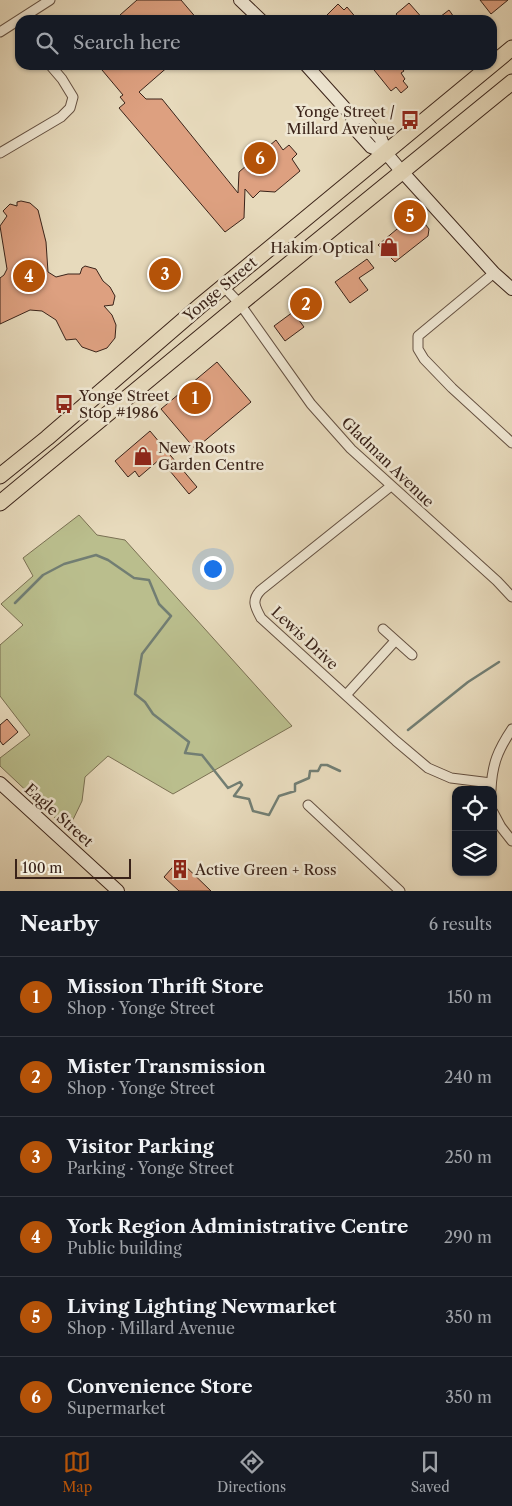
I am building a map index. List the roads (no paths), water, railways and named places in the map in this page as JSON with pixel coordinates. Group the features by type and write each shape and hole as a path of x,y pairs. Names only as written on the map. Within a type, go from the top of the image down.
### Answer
{"main road":[{"path":"240,0 256,15"},
{"name":"Yonge Street","path":"497,60 512,48"},
{"path":"311,70 352,116 353,127 371,147 386,153 494,273 512,289"},
{"name":"Yonge Street","path":"0,476 47,438 223,286 486,70"},
{"name":"Yonge Street","path":"0,503 512,82"},
{"name":"Eagle Street","path":"0,783 118,891"}],"street":[{"path":"31,15 50,0"},
{"path":"0,32 15,27"},
{"path":"0,153 61,117 70,108 73,97 54,70"},
{"path":"494,273 418,336 418,349 424,359 452,388 512,443"},
{"name":"Gladman Avenue","path":"223,286 240,304 311,404 351,450 497,581 512,597"},
{"name":"Lewis Drive","path":"391,486 258,593 254,600 254,606 261,618 428,768 451,778 491,786"},
{"path":"383,629 412,655"},
{"path":"346,695 395,641"},
{"path":"491,786 492,768 500,748 512,729"},
{"path":"308,805 400,891"},
{"path":"497,820 512,842"}],"waterway":[{"path":"15,603 43,575 64,564 96,555 108,560 134,578 149,580 159,604 171,616 142,654 135,694 145,702 153,714 189,742 185,753 202,755 228,788 240,782 242,785 234,796 249,799 253,811 269,815 279,796 295,791 295,784 309,778 310,771 318,771 321,765 327,765 340,771"},
{"path":"408,730 468,682 499,662"}],"place":[{"name":"Yonge Street / Millard Avenue","path":"410,120"},
{"name":"Convenience Store","path":"260,158"},
{"name":"Living Lighting Newmarket","path":"410,216"},
{"name":"Hakim Optical","path":"389,247"},
{"name":"Visitor Parking","path":"165,274"},
{"name":"York Region Administrative Centre","path":"29,276"},
{"name":"Mister Transmission","path":"306,304"},
{"name":"Mission Thrift Store","path":"195,398"},
{"name":"Yonge Street Stop #1986","path":"64,404"},
{"name":"New Roots Garden Centre","path":"143,456"},
{"name":"Active Green + Ross","path":"180,869"}]}
